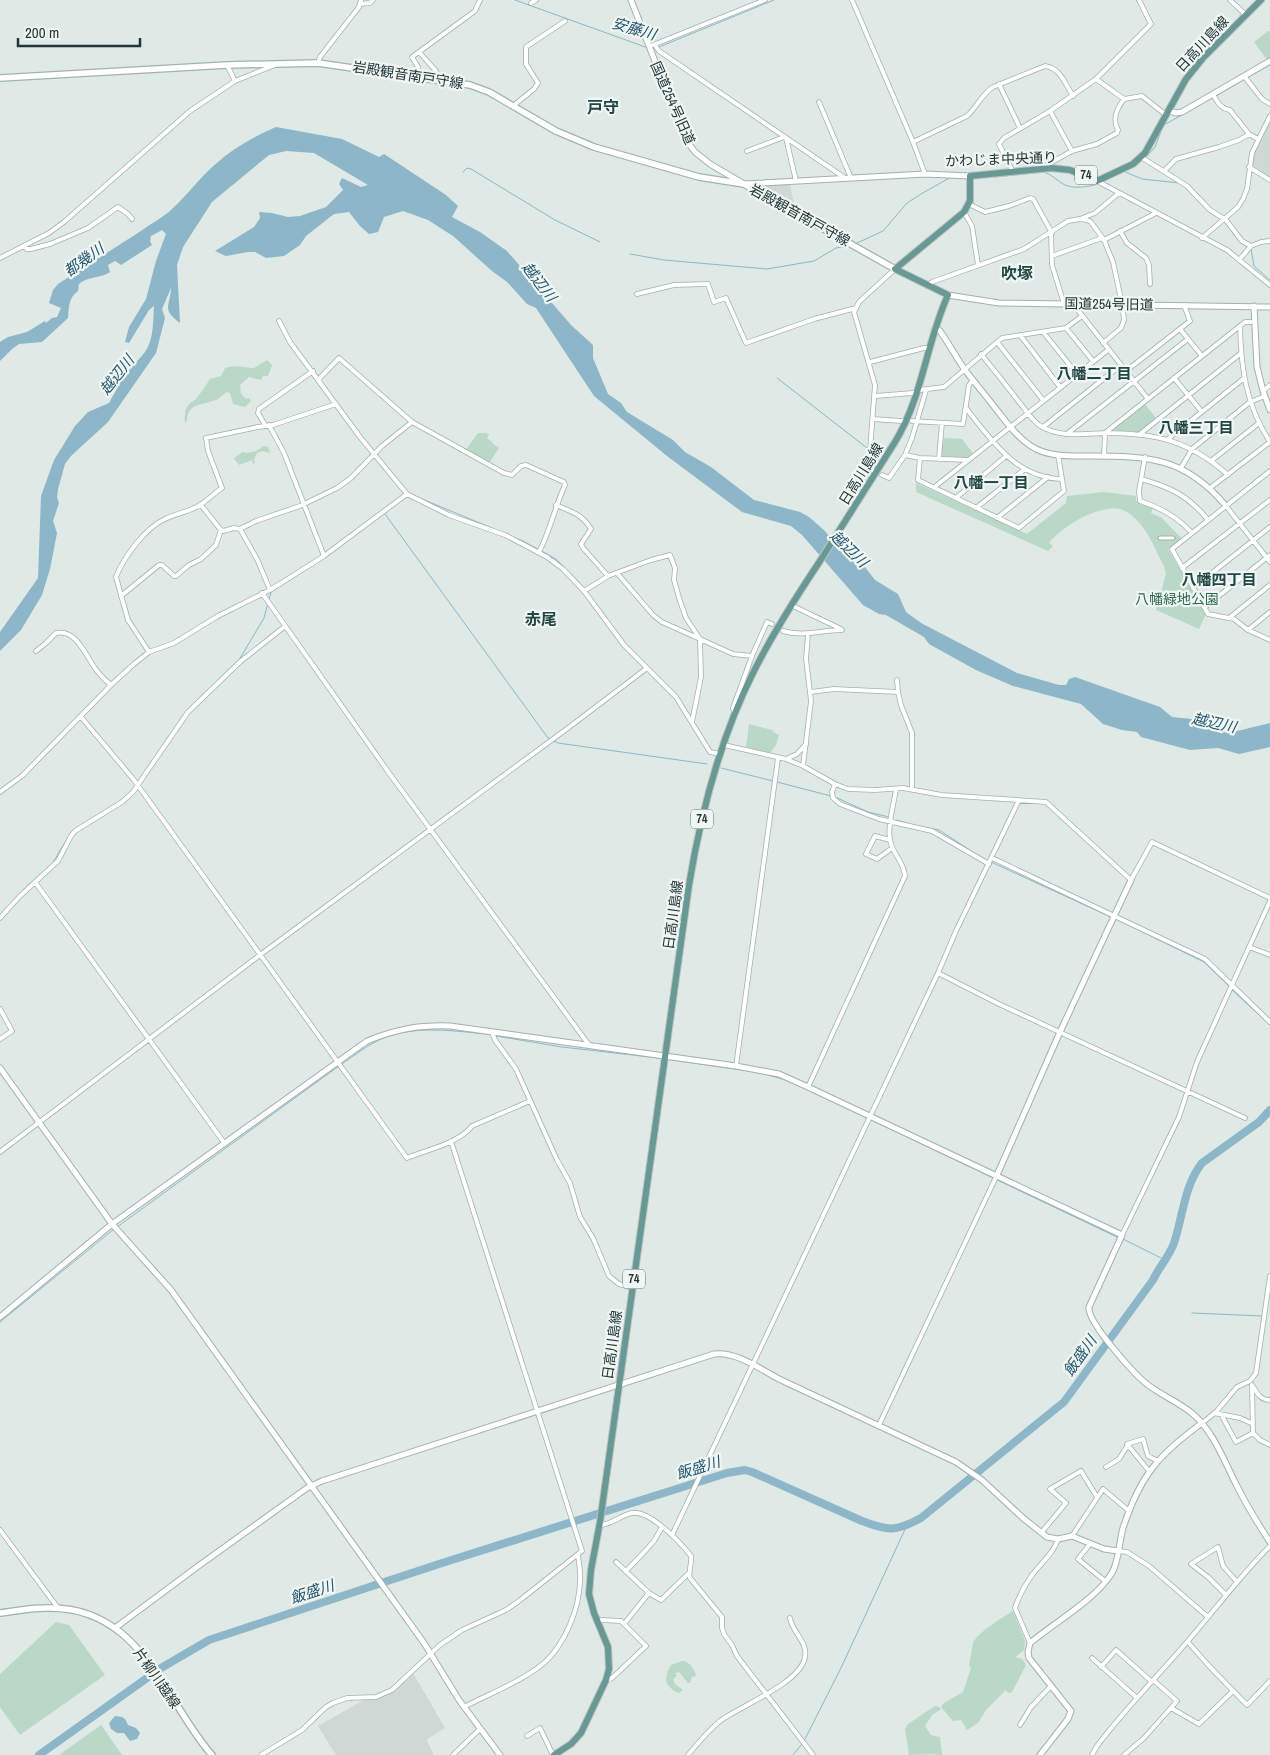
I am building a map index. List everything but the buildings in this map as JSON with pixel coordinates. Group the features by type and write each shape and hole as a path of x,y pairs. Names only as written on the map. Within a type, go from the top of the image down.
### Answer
{"main road":[{"name":"日高川島線","path":"1168,113 1186,79 1203,58 1261,0"},
{"name":"岩殿観音南戸守線","path":"0,78 227,65 318,63 470,85 489,92 556,130 594,147 699,177 744,184 895,269"},
{"name":"74","path":"1097,181 1132,164 1141,157 1150,147 1168,113"},
{"name":"かわじま中央通り","path":"970,176 1044,169 1070,170 1097,181"},
{"path":"948,295 895,269 964,212 969,203 970,176"},
{"name":"日高川島線","path":"554,1755 570,1744 581,1733 606,1680 609,1669 608,1647 591,1604 589,1585 600,1523 694,853 709,790 734,715 770,640 906,424 919,391 935,328 948,295"},
{"name":"片柳川越線","path":"0,1614 58,1608 94,1618 115,1628 127,1637 151,1664 190,1726 212,1755"}],"street":[{"path":"318,63 361,2 370,2 372,0"},
{"path":"416,76 418,67 412,57 475,11 480,0"},
{"path":"530,3 536,0"},
{"name":"国道254号旧道","path":"630,0 690,146 710,164 744,184"},
{"path":"649,47 765,0"},
{"path":"852,0 925,174"},
{"path":"1013,172 999,144 1004,138 1050,112 1096,79 1151,24 1139,0"},
{"path":"1230,0 1246,16"},
{"path":"513,106 534,89 538,83 526,64 526,47 565,21"},
{"path":"655,45 658,51 848,178"},
{"path":"419,52 436,71 434,79"},
{"path":"1096,79 1124,99 1142,96 1168,113 1176,114 1270,61"},
{"path":"0,258 64,222 190,112 235,81 279,64"},
{"path":"227,65 235,81"},
{"path":"913,142 967,116 973,111 987,91 999,84 1046,66 1058,70 1073,96"},
{"path":"1244,76 1262,99 1270,104"},
{"path":"999,84 1020,128"},
{"path":"1213,94 1221,106 1224,109 1230,110 1249,134 1258,139"},
{"path":"1044,169 1045,166 1072,151 1097,144 1117,133 1118,130 1115,126 1116,112 1124,99"},
{"path":"820,102 848,178"},
{"path":"1050,112 1072,151"},
{"path":"1202,238 1238,207 1245,195 1252,153 1270,116"},
{"path":"1164,171 1176,159 1239,140 1249,134"},
{"path":"747,151 785,137"},
{"path":"785,137 796,181"},
{"path":"1141,157 1187,186 1210,210 1224,219 1242,241 1251,246"},
{"path":"1249,167 1270,180"},
{"name":"かわじま中央通り","path":"744,184 925,174 970,176"},
{"path":"1097,181 1226,250 1270,285"},
{"path":"927,286 932,282 1020,251 1051,233 1065,222 1093,214 1119,193"},
{"path":"969,203 985,212 1030,198 1033,199 1051,233 1052,265 1064,304"},
{"path":"24,246 27,249 31,249 50,244 88,228 118,207 132,219"},
{"path":"964,212 972,226 978,265"},
{"path":"1052,256 1103,239 1156,213"},
{"path":"1091,222 1093,214"},
{"path":"1080,219 1091,222 1103,239 1112,262 1122,304 1124,320 1121,328 1103,342"},
{"path":"1120,231 1127,243 1146,258 1149,265 1150,284"},
{"path":"1239,260 1251,246 1270,241"},
{"path":"872,470 867,466 869,463 875,385 870,362 854,315 859,302 895,269"},
{"path":"637,294 651,289 674,285 708,284 714,302 726,298 746,343 814,319 856,308"},
{"name":"国道254号旧道","path":"948,295 999,303 1270,306"},
{"path":"1074,304 1148,399"},
{"path":"1126,371 1190,321 1184,305"},
{"path":"1254,306 1256,354 1264,393 1270,410"},
{"path":"875,396 944,387 964,368 1002,338 1066,328 1082,316"},
{"path":"279,321 290,342 407,494 449,515 505,535 539,551 564,569 584,591 624,645 676,697 710,752 720,755"},
{"path":"1104,456 1105,433 1245,322 1251,322"},
{"path":"1210,488 1270,442 1250,402 1243,379 1240,354 1240,326"},
{"path":"935,328 1018,436 1031,446 1058,455 1145,458 1181,468 1210,488 1253,541 1268,556 1270,562"},
{"path":"1066,328 1093,361"},
{"path":"1180,329 1202,356"},
{"path":"1044,332 1077,374"},
{"path":"1020,335 1060,387"},
{"path":"1068,434 1188,339"},
{"path":"997,342 1043,400"},
{"path":"870,362 929,348"},
{"path":"935,488 1010,426 1108,350"},
{"path":"981,354 1034,420 1048,430 1068,434 1140,434 1168,439 1192,449 1228,475"},
{"path":"1140,434 1240,354"},
{"path":"318,379 339,358 412,422 504,473 512,475 521,466 526,465 564,482 549,530 539,551"},
{"path":"1043,427 1121,365"},
{"path":"313,371 259,409 258,413 284,453 324,556"},
{"path":"1174,378 1202,412"},
{"path":"1168,439 1243,379"},
{"path":"912,421 963,424 969,385 974,380"},
{"path":"1181,468 1192,449 1264,393 1270,385"},
{"path":"882,475 889,478 904,455 917,421 919,391"},
{"path":"150,652 128,620 116,577 124,559 157,523 201,505 222,488 208,451 206,438 288,421 336,404"},
{"path":"966,408 1006,456 1025,469 1048,477 1062,478"},
{"path":"872,419 902,420"},
{"path":"221,530 240,529 329,492 360,470 374,453 412,422"},
{"path":"940,458 942,423"},
{"path":"1211,461 1259,423"},
{"path":"904,455 920,458 968,460"},
{"path":"920,458 918,480 1018,528 1064,491 1058,455"},
{"path":"956,498 1006,456"},
{"path":"1145,458 1139,491 1140,501 1173,515 1192,533"},
{"path":"976,508 1025,469"},
{"path":"1270,471 1172,550 1210,616 1234,619 1248,630 1270,640"},
{"path":"997,518 1048,477"},
{"path":"1141,479 1158,484 1186,498 1208,520"},
{"path":"0,792 22,776 81,718 111,685 150,652 174,643 218,616 270,590 324,556 407,494"},
{"path":"1182,568 1270,500"},
{"path":"201,505 221,530"},
{"path":"556,505 580,515 587,522 591,529 581,544 582,548 608,576"},
{"path":"1193,588 1270,527"},
{"path":"240,529 257,559 270,590"},
{"path":"121,596 159,565 162,565 172,576 176,576 189,565 201,559 216,545 221,530"},
{"path":"1160,538 1173,538"},
{"path":"584,591 608,576 670,555 675,568 674,580 686,618 700,639 701,677 692,722"},
{"path":"1205,607 1268,556"},
{"path":"617,573 662,622 733,654 752,656"},
{"path":"1229,618 1270,585"},
{"path":"262,594 430,829 589,1044"},
{"path":"783,631 792,634 808,634 826,630 842,630 793,602"},
{"path":"1248,630 1270,612"},
{"path":"734,715 733,708 752,656 768,622 772,624"},
{"path":"0,918 20,896 58,861 75,832 122,802 138,785 188,712 241,661 284,627"},
{"path":"36,651 56,633 64,633 76,641 98,673 111,685"},
{"path":"803,766 811,692 806,659 808,634"},
{"path":"0,1152 150,1040 260,954 647,668"},
{"path":"898,680 898,692 912,732 912,789"},
{"path":"811,692 834,689 898,692"},
{"path":"81,718 138,785 407,1158 466,1134 472,1126 530,1101"},
{"path":"786,759 797,754 806,744"},
{"path":"724,745 786,759 848,789 912,789 942,795 1046,802 1131,880"},
{"path":"736,1066 778,758"},
{"path":"835,784 832,792 834,801 856,811 890,822 932,831 989,864"},
{"path":"808,1087 905,876 904,867 892,848 890,840 890,822 896,789"},
{"path":"672,1535 938,973 956,931 1020,800"},
{"path":"890,840 875,836 866,854 877,859 892,848"},
{"path":"879,1425 994,1182 1060,1032 1114,916 1152,842 1270,900 1199,1057 1179,1117 1089,1308 1090,1316 1103,1335 1133,1371 1147,1384 1187,1410 1202,1423 1251,1514 1270,1544 1188,1642 1136,1698 1102,1739 1094,1754"},
{"path":"992,858 1205,959 1270,1022"},
{"path":"35,882 225,1144"},
{"path":"1249,947 1270,955"},
{"path":"938,973 999,1004 1245,1118"},
{"path":"0,1009 12,1031 0,1039"},
{"path":"0,1317 112,1224 367,1041 401,1029 424,1025 450,1026 589,1044 779,1074 1122,1235"},
{"path":"492,1031 495,1040 516,1069 557,1160 570,1183 580,1216 593,1238 609,1276 619,1284 633,1288"},
{"path":"0,1068 112,1224 171,1290 375,1575 430,1653 464,1707 500,1755"},
{"path":"261,1755 302,1730 326,1707 333,1703 347,1698 376,1697 389,1692 440,1645 462,1630 506,1610 520,1601 582,1550 451,1140"},
{"path":"1270,1276 1258,1366 1251,1382 1251,1423 1253,1433 1260,1440 1270,1445"},
{"path":"115,1628 197,1566 311,1486 334,1476 717,1354 729,1355 753,1365 779,1379 942,1454 982,1480 1047,1537 1058,1539 1072,1536 1104,1549 1127,1552 1134,1555 1208,1617"},
{"path":"1251,1382 1260,1397 1270,1400"},
{"path":"1030,1643 1080,1605 1105,1581 1114,1569 1129,1511 1138,1488 1158,1461 1175,1444 1214,1413 1237,1387 1251,1382"},
{"path":"1214,1413 1240,1418 1251,1423"},
{"path":"1223,1415 1236,1442 1253,1433"},
{"path":"1106,1467 1118,1459 1127,1444 1143,1439 1148,1456 1158,1461"},
{"path":"1128,1445 1149,1472"},
{"path":"1041,1533 1066,1503 1050,1488 1081,1471 1097,1497"},
{"path":"1072,1536 1103,1489 1129,1511"},
{"path":"600,1523 606,1525 630,1513 644,1514 672,1535 691,1556 689,1573 694,1586 722,1617 724,1634 737,1656 813,1755"},
{"path":"626,1571 650,1546 662,1527"},
{"path":"0,1530 58,1608"},
{"path":"1040,1755 1071,1714 1068,1706 1029,1658 1030,1643 1015,1608 1028,1582 1055,1548 1058,1539"},
{"path":"1090,1544 1078,1559 1105,1581"},
{"path":"1226,1595 1208,1577 1191,1564 1218,1547 1223,1566 1237,1582"},
{"path":"464,1707 528,1674 545,1663 558,1648 570,1625 579,1591 578,1555"},
{"path":"616,1562 649,1593 661,1600 689,1573"},
{"path":"624,1624 649,1593"},
{"path":"688,1755 719,1722 766,1695 801,1668 805,1657 803,1643 790,1618"},
{"path":"597,1622 602,1620 618,1620 646,1646 612,1678 606,1680"},
{"path":"1188,1642 1247,1705 1270,1681"},
{"path":"1101,1666 1116,1650 1177,1702 1144,1738 1124,1755"},
{"path":"1092,1658 1136,1698"},
{"path":"1020,1725 1031,1707 1051,1686"},
{"path":"1171,1708 1200,1724 1233,1691"},
{"path":"527,1736 540,1728 554,1755"},
{"path":"453,1755 480,1729"}],"shaded area":[{"path":"1270,121 1270,177 1251,165 1256,147"},
{"path":"790,184 795,209 759,188 760,186"},
{"path":"413,1673 445,1728 427,1739 434,1755 336,1755 318,1726 364,1700 374,1700 387,1695"}],"green space":[{"path":"1270,31 1270,58 1267,60 1254,42"},
{"path":"267,360 272,365 268,376 263,376 261,380 249,377 240,385 241,394 251,401 245,407 233,404 230,393 227,392 216,400 193,407 185,423 185,413 188,406 196,399 210,379 221,376 225,368 236,366 254,368"},
{"path":"1145,404 1156,418 1139,432 1115,431 1114,428"},
{"path":"478,433 489,435 487,438 499,448 489,463 465,451"},
{"path":"944,438 962,439 972,454 967,458 943,456 941,454"},
{"path":"264,446 268,447 270,453 263,451 257,453 254,460 255,463 253,464 252,460 239,465 234,458 243,452 254,452"},
{"name":"八幡緑地公園","path":"916,483 1027,534 1066,503 1067,496 1104,492 1136,496 1136,501 1154,506 1151,513 1162,518 1182,539 1168,549 1206,614 1199,629 1156,610 1166,573 1147,533 1140,523 1127,512 1118,509 1108,509 1085,516 1055,536 1049,543 1053,546 1048,551 916,492"},
{"path":"749,724 772,730 779,735 776,745 770,753 746,747"},
{"path":"1013,1611 1025,1641 1024,1650 1015,1657 1022,1659 1026,1665 1012,1692 1009,1693 1003,1689 1005,1691 986,1710 978,1723 967,1730 961,1720 953,1721 941,1707 944,1703 963,1692 971,1668 969,1666 973,1643 976,1639 991,1625"},
{"path":"56,1622 69,1625 105,1675 20,1735 0,1707 0,1674"},
{"path":"682,1661 687,1662 691,1666 696,1676 692,1677 690,1683 688,1683 679,1672 675,1673 677,1675 673,1680 683,1690 679,1693 670,1688 666,1678 671,1665"},
{"path":"935,1706 941,1709 932,1715 925,1726 931,1735 940,1737 942,1755 909,1755 905,1729 908,1724"},
{"path":"101,1725 122,1755 59,1755"}],"water":[{"path":"276,127 342,139 379,157 384,154 446,195 458,206 452,217 480,232 507,251 571,325 593,345 593,358 608,394 621,403 627,412 673,440 685,452 711,467 754,500 800,512 809,517 825,531 841,551 858,558 875,580 898,594 906,612 921,623 1017,673 1059,685 1066,685 1069,679 1075,677 1160,707 1172,717 1201,720 1219,732 1233,732 1270,723 1270,747 1239,754 1218,748 1190,750 1141,737 1137,732 1103,724 1081,704 1013,686 976,670 929,644 924,637 886,615 879,614 863,605 802,535 791,526 742,512 667,456 594,396 536,308 527,304 507,282 453,236 428,220 403,211 384,217 378,232 369,234 349,212 334,214 306,236 300,245 284,256 266,258 255,252 248,252 226,256 215,251 254,227 260,218 259,212 288,217 300,216 326,207 343,190 339,184 342,178 361,187 368,185 314,153 286,151 269,155 212,202 183,247 177,265 180,323 169,311 171,288 162,309 165,318 156,353 108,422 71,456 65,464 58,489 57,497 59,503 53,521 57,533 50,569 42,595 21,630 0,651 0,632 38,578 41,496 54,460 75,426 88,412 109,403 120,381 148,347 153,330 154,306 149,310 129,343 125,342 129,327 146,299 156,261 166,234 162,230 151,236 150,241 152,245 121,265 115,261 108,265 110,272 82,281 79,284 78,291 71,300 68,318 42,342 19,344 0,361 0,342 8,337 27,332 45,321 46,323 52,318 57,317 61,308 49,303 53,290 58,284 165,215 223,158 248,141"},
{"path":"115,1716 122,1717 128,1725 136,1728 140,1733 137,1739 130,1741 124,1733 117,1733 111,1729 109,1723"}],"waterway":[{"name":"安藤川","path":"515,0 648,48"},
{"name":"安藤川","path":"659,47 774,0"},
{"path":"1248,77 1270,65"},
{"path":"1216,96 1245,79"},
{"path":"1164,125 1212,98"},
{"path":"1147,156 1155,147 1162,129"},
{"path":"463,172 467,168 471,169 555,220 600,242"},
{"path":"1123,171 1142,179 1180,183"},
{"path":"995,177 1043,172 1073,187 1098,184"},
{"path":"855,244 883,231 907,203 951,177"},
{"path":"960,178 968,179"},
{"path":"1192,194 1205,207"},
{"path":"1209,212 1220,219"},
{"path":"1224,221 1239,241 1248,247"},
{"path":"630,254 664,260 767,269 814,261 836,248 849,246"},
{"path":"1251,249 1254,266 1270,280"},
{"path":"777,378 867,448"},
{"path":"410,494 523,541 556,559 584,588"},
{"path":"330,554 383,514"},
{"path":"385,514 548,738 558,743 707,764"},
{"path":"269,599 271,592 318,562"},
{"path":"586,591 613,627"},
{"path":"165,742 187,710 239,660 264,618 268,603"},
{"path":"721,768 773,781"},
{"path":"777,782 831,796"},
{"path":"117,803 132,791"},
{"path":"835,797 868,812 889,817"},
{"path":"75,829 110,807"},
{"path":"896,820 907,823"},
{"path":"913,825 939,830 985,860"},
{"path":"52,864 70,834"},
{"path":"991,862 1113,918"},
{"path":"2,913 28,885 42,874"},
{"path":"1116,919 1204,962 1230,987"},
{"path":"1232,990 1270,1025"},
{"path":"342,1064 377,1041 404,1032 446,1030 488,1034"},
{"path":"496,1036 562,1047 659,1058"},
{"path":"672,1060 756,1072"},
{"path":"117,1227 339,1066"},
{"path":"765,1074 789,1081"},
{"path":"798,1085 1119,1238"},
{"name":"飯盛川","path":"39,1755 161,1668 209,1640 439,1564 727,1473 745,1470 752,1472 879,1527 898,1528 921,1518 1064,1402 1153,1280 1169,1253 1174,1243 1191,1181 1202,1163 1259,1122 1270,1110"},
{"path":"0,1322 114,1229"},
{"path":"1123,1239 1165,1260"},
{"path":"1192,1313 1262,1316"},
{"path":"804,1741 841,1668 907,1525"},
{"path":"793,1755 802,1744"}],"district":[{"name":"戸守","path":"603,107"},
{"name":"吹塚","path":"1017,273"},
{"name":"八幡二丁目","path":"1094,374"},
{"name":"八幡三丁目","path":"1196,428"},
{"name":"八幡一丁目","path":"991,483"},
{"name":"八幡四丁目","path":"1219,580"},
{"name":"赤尾","path":"541,619"}],"water label":[{"name":"都幾川","path":"84,260"},
{"name":"越辺川","path":"539,282"},
{"name":"越辺川","path":"117,375"},
{"name":"越辺川","path":"849,549"},
{"name":"越辺川","path":"1214,723"}]}
